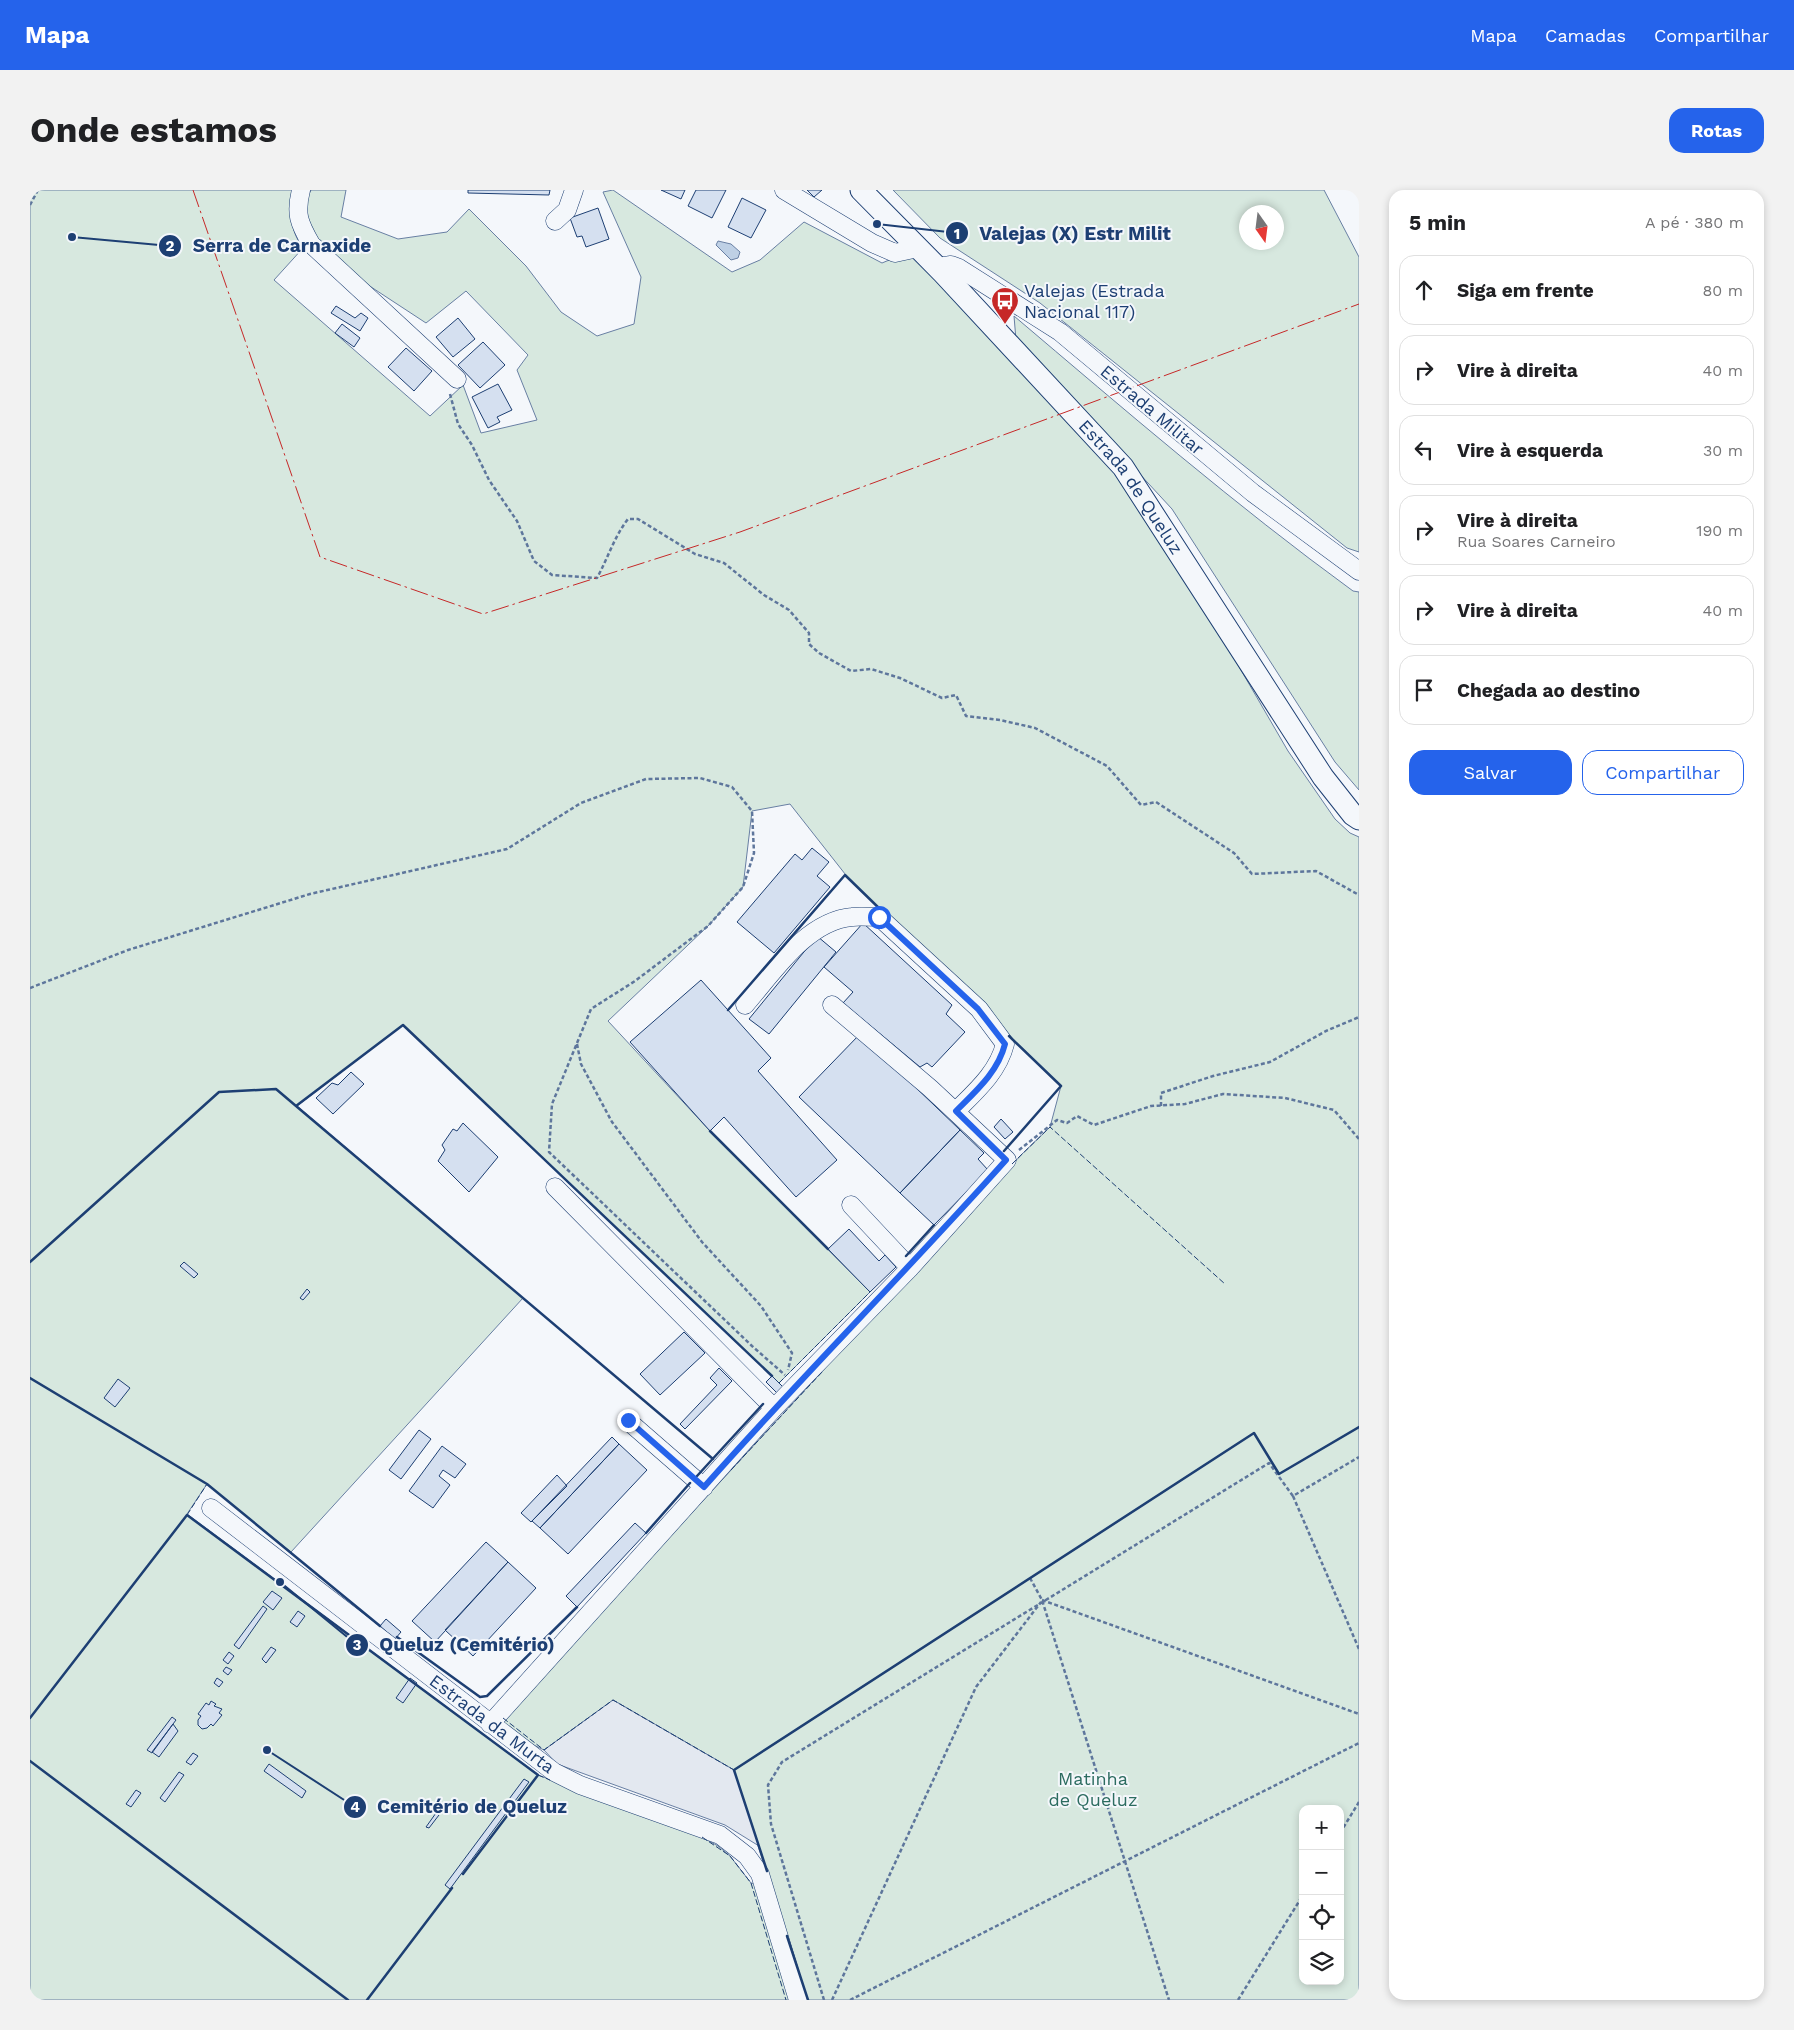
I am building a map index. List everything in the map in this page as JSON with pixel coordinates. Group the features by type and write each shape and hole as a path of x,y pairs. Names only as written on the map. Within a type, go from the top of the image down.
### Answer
{"main road":[{"name":"Estrada de Queluz","path":"861,190 938,267 1123,467 1324,777 1352,815 1359,819"}],"street":[{"path":"301,190 297,206 299,220 312,244 452,374"},
{"path":"555,221 567,210 574,190"},
{"path":"784,190 872,242 895,253 918,248"},
{"name":"Estrada Militar","path":"938,267 951,265 965,271 1060,332 1253,493 1359,571"},
{"path":"745,1005 805,937 824,924 851,917 879,917 978,1009 1005,1044 1001,1059 983,1084 956,1111"},
{"path":"490,1724 774,1408 910,1268 1006,1160 956,1111 832,1005"},
{"path":"555,1187 774,1408"},
{"path":"851,1205 910,1268"},
{"path":"628,1420 704,1487"},
{"name":"Estrada da Murta","path":"211,1508 554,1772 580,1785 720,1835 748,1856 760,1874 798,2000"}],"path":[{"path":"30,205 38,190"},
{"path":"452,374 449,389 458,424 472,445 489,480 517,521 534,561 552,575 597,578 615,536 628,519 638,519 694,554 724,564 764,595 790,610 808,633 809,644 818,653 851,671 871,669 900,678 942,698 956,695 966,716 1000,720 1035,728 1107,766 1141,805 1156,802 1234,853 1252,874 1316,871 1359,895"},
{"path":"30,988 128,950 310,894 507,849 581,803 646,779 700,778 732,787 752,811 754,853 743,887 708,926 635,981 591,1009 577,1042 552,1104 549,1152 752,1346 787,1376 792,1353 761,1306 702,1242 612,1122 582,1064 577,1042"},
{"path":"1161,1106 1161,1093 1213,1076 1270,1062 1326,1031 1359,1017"},
{"path":"1006,1160 1057,1120 1067,1123 1077,1116 1094,1125 1151,1106 1185,1104 1223,1094 1285,1098 1334,1110 1359,1139"},
{"path":"1293,1496 1359,1457"},
{"path":"824,2000 771,1824 768,1785 782,1762 1042,1600 1269,1462 1293,1496 1359,1649"},
{"path":"1030,1578 1042,1600 1169,2000"},
{"path":"1042,1600 1359,1714"},
{"path":"832,2000 976,1687 1042,1600"},
{"path":"850,2000 1126,1862 1359,1742"},
{"path":"1344,1826 1359,1802"},
{"path":"1238,2000 1302,1895"}],"green space":[{"name":"Matinha de Queluz","path":"30,190 296,190 292,220 295,233 303,248 274,280 430,416 463,385 481,433 537,420 517,370 528,355 466,291 426,323 365,283 316,240 303,206 311,190 346,190 341,217 398,239 447,232 469,209 526,266 561,312 597,336 634,324 641,277 603,192 613,190 732,272 760,260 804,222 882,263 918,248 1123,467 1288,751 1335,819 1350,833 1359,837 1359,2000 30,2000","holes":["790,804 849,879 1061,1086 1050,1127 1021,1155 502,1719 490,1724 544,1750 613,1700 734,1770 771,1887 751,1883 730,1856 718,1846 691,1831 538,1775 187,1514 207,1484 291,1552 523,1298 297,1106 403,1025 779,1383 870,1292 710,1131 608,1021 708,926 743,887 752,811"]},
{"path":"893,190 1324,190 1359,257 1359,552 1347,548 1040,303 940,238"},
{"path":"1014,316 1223,491 1353,591 1359,592 1359,790 1335,762 1172,509 1016,340"}],"shaded area":[{"path":"613,1700 734,1770 759,1846 725,1825 557,1764 544,1750"}],"water":[{"path":"718,241 731,244 740,252 738,258 731,260 716,245"}],"building":[{"path":"468,190 550,190 549,195 468,193"},
{"path":"661,190 685,190 681,199"},
{"path":"696,190 726,190 712,218 688,206"},
{"path":"807,190 822,190 814,197"},
{"path":"742,198 766,210 751,238 728,227"},
{"path":"598,208 609,239 586,247 582,236 577,237 570,218"},
{"path":"336,306 355,318 361,313 368,318 360,331 331,313"},
{"path":"458,318 475,339 453,357 436,337"},
{"path":"342,324 360,338 354,347 335,333"},
{"path":"483,342 505,365 480,388 458,365"},
{"path":"406,348 432,371 414,391 388,367"},
{"path":"498,384 512,410 497,417 500,422 488,428 472,397"},
{"path":"812,848 829,862 817,876 830,887 774,953 737,922 795,854 802,860"},
{"path":"863,923 952,1005 946,1014 965,1032 932,1067 927,1063 920,1067 843,1003 853,992 824,967"},
{"path":"817,936 836,952 769,1034 749,1019"},
{"path":"701,980 771,1058 758,1071 837,1160 796,1197 724,1117 710,1131 630,1042"},
{"path":"860,1034 960,1130 900,1193 799,1097"},
{"path":"351,1072 364,1084 333,1114 316,1098 332,1083 338,1085"},
{"path":"1001,1119 1013,1132 1005,1139 994,1127"},
{"path":"463,1123 498,1157 469,1192 438,1161 445,1150 442,1145 453,1129 457,1131"},
{"path":"960,1130 984,1153 978,1159 988,1170 934,1225 900,1193"},
{"path":"849,1229 879,1261 885,1255 896,1267 870,1292 828,1249"},
{"path":"184,1262 198,1274 194,1278 180,1266"},
{"path":"307,1289 310,1292 303,1300 300,1298"},
{"path":"684,1332 705,1353 660,1395 640,1374"},
{"path":"719,1368 732,1381 685,1429 680,1424 717,1385 710,1378"},
{"path":"772,1376 784,1388 778,1394 766,1382"},
{"path":"118,1379 130,1388 115,1407 104,1398"},
{"path":"419,1430 431,1439 401,1479 389,1470"},
{"path":"612,1437 619,1444 540,1528 532,1521"},
{"path":"619,1444 647,1470 568,1554 540,1528"},
{"path":"442,1446 466,1464 455,1478 443,1470 439,1476 450,1485 433,1508 409,1491"},
{"path":"557,1475 567,1486 531,1522 521,1513"},
{"path":"635,1523 646,1533 577,1607 566,1596"},
{"path":"486,1542 508,1562 435,1642 412,1621"},
{"path":"508,1562 536,1588 473,1656 445,1630"},
{"path":"272,1591 282,1598 273,1610 263,1602"},
{"path":"263,1606 267,1609 239,1649 234,1645"},
{"path":"298,1611 305,1616 297,1627 290,1622"},
{"path":"386,1619 401,1632 395,1639 380,1626"},
{"path":"271,1647 276,1650 266,1663 262,1659"},
{"path":"229,1652 234,1656 228,1664 223,1660"},
{"path":"226,1667 232,1670 228,1675 223,1671"},
{"path":"217,1678 223,1682 219,1687 214,1683"},
{"path":"410,1678 417,1683 403,1703 396,1698"},
{"path":"211,1701 216,1704 214,1706 222,1709 219,1713 222,1715 213,1726 211,1724 207,1728 202,1729 198,1725 198,1720 201,1716 198,1714 206,1703 209,1705"},
{"path":"172,1717 176,1720 152,1753 147,1750"},
{"path":"173,1724 178,1731 159,1757 152,1752"},
{"path":"193,1753 198,1756 191,1765 186,1762"},
{"path":"269,1764 306,1791 302,1798 264,1771"},
{"path":"179,1772 184,1775 165,1802 160,1798"},
{"path":"524,1779 529,1782 450,1889 445,1885"},
{"path":"136,1790 141,1793 131,1807 126,1804"},
{"path":"436,1813 439,1815 429,1828 426,1827"}],"fence":[{"path":"1012,1164 1050,1127 1225,1284"},
{"path":"779,1383 870,1292"},
{"path":"731,1470 823,1371"},
{"path":"187,1515 207,1484"},
{"path":"503,1718 544,1750 613,1700 734,1770"},
{"path":"538,1775 550,1780"},
{"path":"702,1837 730,1856 751,1883 786,2000"}],"wall":[{"path":"728,1010 845,875 883,912"},
{"path":"713,1459 296,1106 403,1025 772,1376"},
{"path":"1004,1151 1061,1086 1009,1036"},
{"path":"30,1262 219,1092 276,1089 296,1106"},
{"path":"710,1131 828,1249"},
{"path":"906,1256 934,1225"},
{"path":"30,1378 207,1484 380,1626"},
{"path":"697,1476 763,1404"},
{"path":"767,1871 734,1770 1254,1433 1279,1474 1359,1427"},
{"path":"646,1533 690,1483"},
{"path":"30,1718 187,1515 538,1775 463,1874"},
{"path":"397,1637 480,1697 487,1696 577,1607"},
{"path":"30,1761 348,2000"},
{"path":"367,2000 452,1888"},
{"path":"787,1936 808,2000"}],"power":[{"path":"193,190 320,557 483,614 740,532 1359,304"}],"place":[{"name":"Valejas (X) Estr Milit","path":"877,224"},
{"name":"Serra de Carnaxide","path":"72,237"},
{"name":"Valejas (Estrada Nacional 117)","path":"1005,325"},
{"name":"Queluz (Cemitério)","path":"280,1582"},
{"name":"Cemitério de Queluz","path":"267,1750"}],"route":[{"path":"628,1420 704,1487 774,1408 910,1268 1006,1160 956,1111 983,1084 1001,1059 1005,1044 978,1009 879,917"}]}
